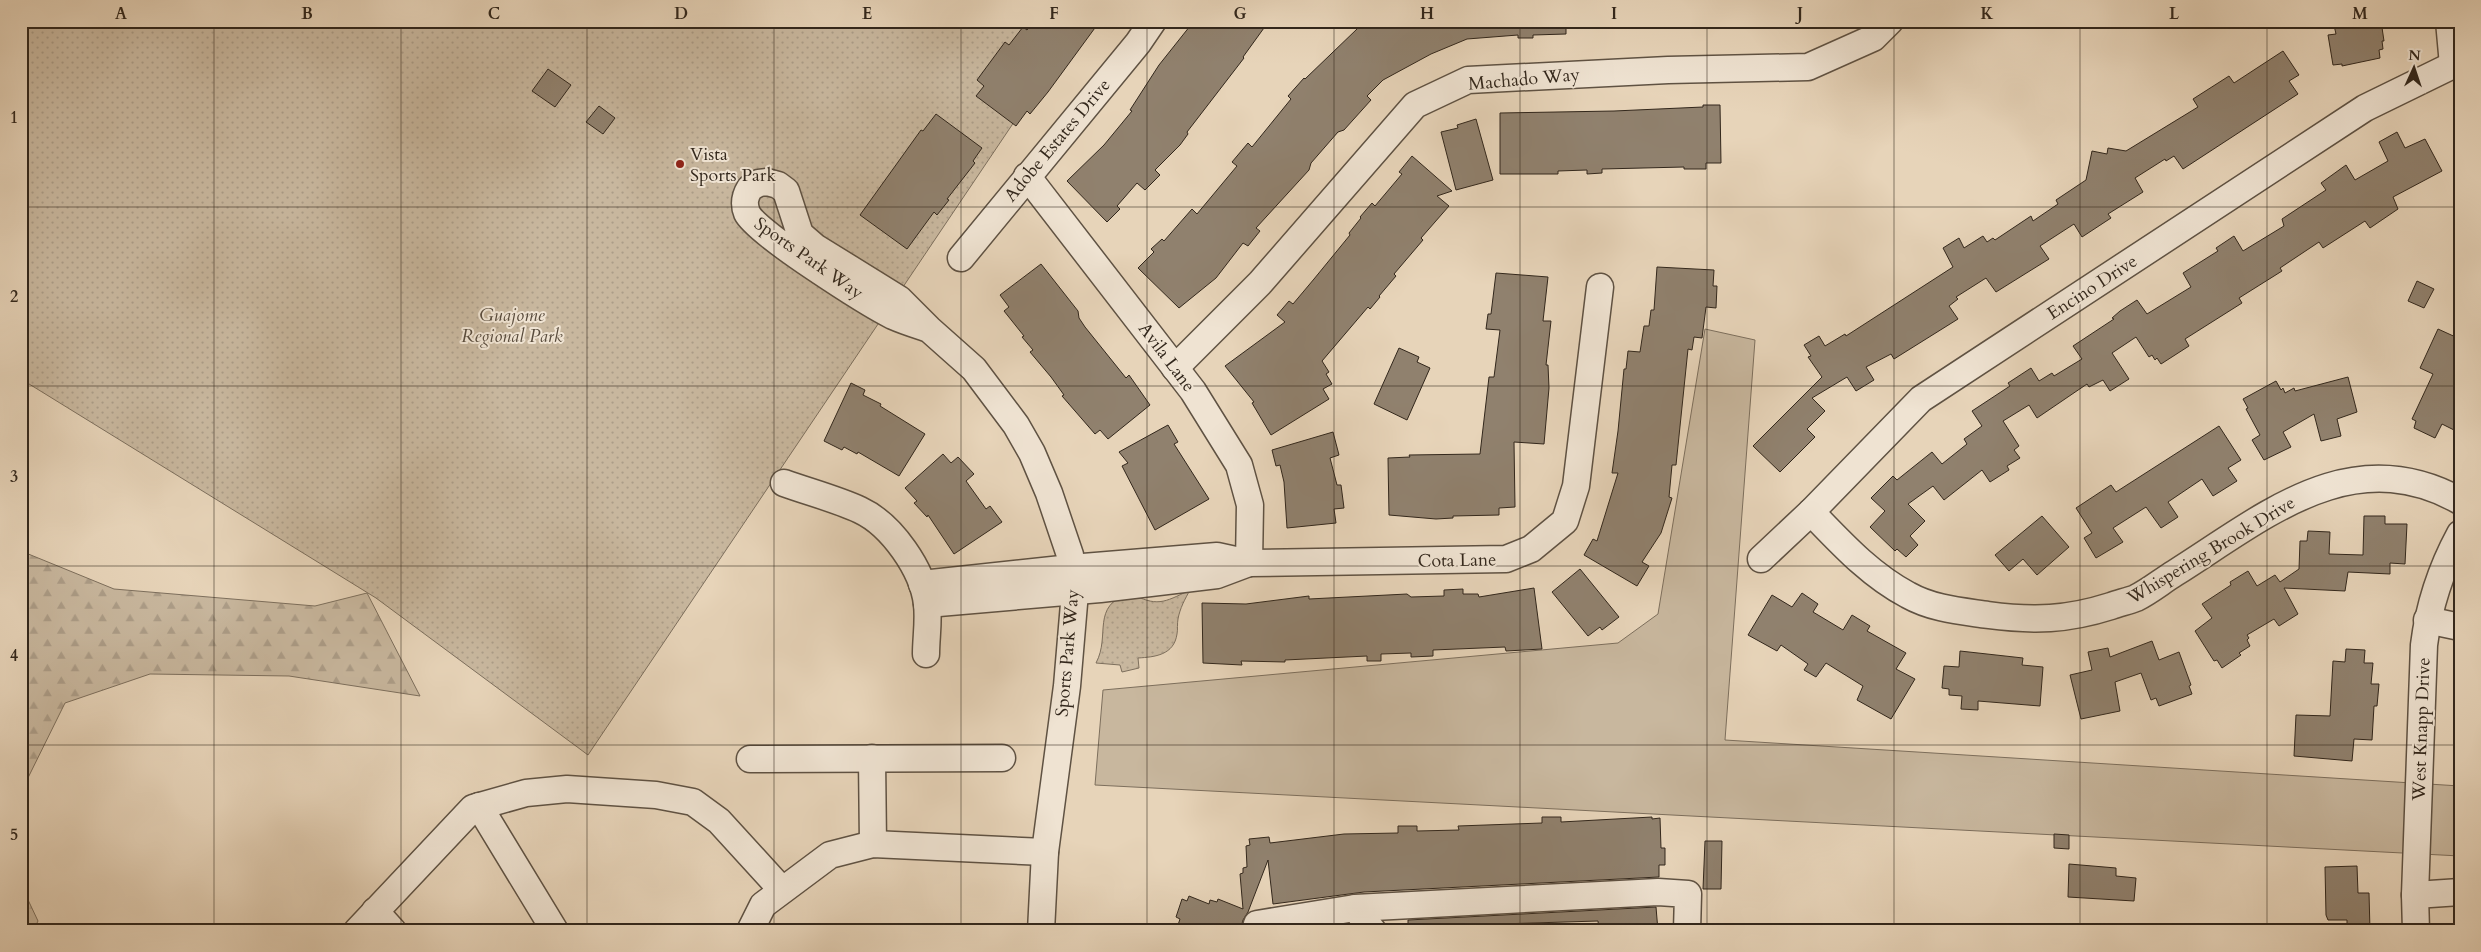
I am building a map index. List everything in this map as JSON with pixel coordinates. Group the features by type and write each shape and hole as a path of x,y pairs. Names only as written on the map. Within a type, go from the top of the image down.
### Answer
{"street":[{"name":"Adobe Estates Drive","path":"961,258 1138,42 1153,21"},
{"name":"Machado Way","path":"1175,368 1260,283 1415,105 1468,80 1668,70 1808,67 1873,38 1890,21"},
{"path":"2448,21 2456,65"},
{"name":"Encino Drive","path":"1761,559 1811,512 1921,399 2365,108 2456,65"},
{"name":"Avila Lane","path":"1027,176 1193,391 1239,465 1250,505 1250,563"},
{"name":"Sports Park Way","path":"929,330 893,316 804,260 757,226 747,214 744,204 750,188 759,182 767,182 778,185 786,191 800,234 815,247 899,299 929,330 974,370 1016,425 1032,453 1049,493 1070,555 1073,580 1067,686 1044,852 1041,931"},
{"name":"Cota Lane","path":"925,594 1073,580 1218,575 1250,563 1506,559 1531,549 1565,522 1576,486 1600,287"},
{"name":"Whispering Brook Drive","path":"1811,512 1866,567 1908,595 1938,608 2027,620 2081,615 2136,598 2290,500 2333,484 2367,478 2407,482 2440,490 2460,501"},
{"path":"784,483 862,511 885,529 909,555 925,594 926,654"},
{"name":"West Knapp Drive","path":"2416,931 2415,895 2422,683 2427,620 2443,564 2460,534"},
{"path":"2427,620 2460,627"},
{"path":"872,758 874,844"},
{"path":"750,759 1002,758"},
{"path":"357,931 473,808 526,793 567,789 656,795 693,802 720,821 782,890"},
{"path":"479,806 555,931"},
{"path":"750,931 763,906 830,856 874,844 1044,852"},
{"path":"1255,931 1258,924 1354,908 1658,892 1688,894 1687,931"},
{"path":"2415,895 2460,892"},
{"path":"1354,908 1373,931"},
{"path":"375,911 392,931"}],"green space":[{"name":"Guajome Regional Park","path":"21,21 1082,21 588,755 376,598 21,379"},
{"path":"1705,329 1755,340 1725,740 2460,786 2460,856 1095,785 1103,690 1618,643 1658,614"},
{"path":"21,551 114,589 315,606 367,593 420,696 289,676 150,674 65,703 21,792"},
{"path":"1190,590 1179,615 1175,641 1168,651 1157,656 1138,658 1139,668 1122,672 1120,665 1096,663 1102,642 1106,613 1110,605 1130,593 1147,600 1160,602"},
{"path":"21,885 38,921 33,931 21,931"}],"building":[{"path":"1034,21 1100,21 1048,92 1030,114 1027,111 1016,126 976,96 984,86 977,80 1005,42 1009,45 1023,27 1027,30"},
{"path":"1194,21 1269,21 1244,58 1187,132 1188,134 1180,145 1155,170 1160,175 1145,190 1137,183 1117,206 1120,209 1107,222 1067,181 1104,145 1132,111 1130,110 1159,65"},
{"path":"1352,21 1566,21 1566,34 1533,35 1533,38 1518,38 1518,35 1467,39 1431,54 1383,80 1367,96 1371,100 1344,130 1338,132 1311,163 1309,170 1256,228 1260,231 1248,246 1243,243 1216,278 1179,308 1138,268 1154,252 1151,249 1162,239 1164,241 1192,209 1197,214 1237,166 1232,162 1248,143 1252,147 1291,99 1288,96 1304,78 1357,29"},
{"path":"2333,21 2381,21 2384,41 2382,41 2383,49 2379,50 2380,58 2342,66 2342,64 2333,65 2328,35 2336,34"},
{"path":"2283,51 2299,75 2289,81 2298,94 2183,169 2174,156 2166,161 2165,159 2135,178 2143,192 2108,214 2111,218 2082,237 2074,224 2040,246 2049,259 1996,292 1986,278 1956,297 1958,299 1949,306 1958,319 1894,359 1891,354 1866,367 1874,380 1856,391 1847,377 1812,398 1825,411 1807,429 1815,437 1780,472 1753,446 1822,377 1808,357 1811,356 1804,345 1819,336 1825,346 1845,334 1846,336 1953,267 1943,248 1959,238 1964,248 1983,236 1987,242 1993,238 1995,240 2031,216 2033,221 2058,204 2056,200 2086,180 2092,151 2107,154 2108,148 2126,151 2198,107 2193,99 2229,76 2234,83"},
{"path":"548,69 571,85 555,107 532,91"},
{"path":"1703,105 1720,105 1721,163 1706,163 1706,169 1684,169 1684,167 1602,169 1602,173 1587,174 1587,170 1558,171 1558,174 1500,174 1500,113 1614,111 1703,107"},
{"path":"599,106 615,118 603,134 586,122"},
{"path":"936,114 982,148 973,161 975,163 947,199 949,200 937,215 934,212 907,249 860,215 921,130 923,131"},
{"path":"1476,119 1493,180 1456,190 1441,132 1458,128 1457,125"},
{"path":"2397,132 2405,148 2425,139 2442,171 2393,197 2398,209 2370,228 2365,221 2323,248 2319,242 2280,268 2282,271 2239,298 2242,303 2185,339 2189,346 2161,364 2152,355 2149,357 2136,337 2112,353 2129,379 2110,391 2103,380 2089,387 2087,384 2037,418 2029,405 2003,421 2019,446 2014,450 2020,458 2007,466 2009,470 1990,482 1982,470 1944,500 1933,486 1908,504 1925,521 1910,536 1918,545 1906,557 1897,549 1895,551 1870,527 1885,511 1871,498 1893,476 1897,480 1932,452 1942,464 1967,444 1964,439 1982,426 1972,411 2010,386 2008,383 2031,368 2039,381 2052,373 2054,376 2082,359 2073,346 2114,319 2112,318 2120,311 2137,300 2147,314 2191,287 2183,273 2218,251 2216,248 2234,236 2243,251 2284,226 2282,219 2326,190 2321,183 2346,165 2355,180 2388,161 2379,142"},
{"path":"1412,156 1452,191 1437,196 1449,206 1421,238 1423,240 1394,274 1396,276 1380,297 1370,309 1368,307 1322,361 1329,372 1326,374 1332,384 1323,389 1329,399 1271,435 1252,403 1254,402 1225,366 1285,322 1277,315 1289,301 1293,304 1350,235 1349,233 1360,217 1372,203 1375,206 1402,174 1399,172"},
{"path":"1041,264 1078,311 1079,318 1085,327 1126,378 1129,375 1150,405 1108,439 1100,430 1095,434 1062,396 1064,395 1051,377 1030,352 1033,350 1022,337 1024,336 1004,311 1009,307 1000,295"},
{"path":"1657,267 1714,270 1713,286 1717,286 1716,308 1706,307 1702,338 1694,337 1692,350 1688,349 1676,465 1672,465 1669,497 1672,498 1661,533 1642,562 1649,566 1637,586 1584,555 1593,539 1597,541 1618,473 1612,473 1624,369 1626,369 1628,351 1640,352 1644,326 1649,326 1651,310 1654,310"},
{"path":"1496,273 1548,277 1543,321 1551,321 1546,365 1548,365 1549,388 1544,444 1514,442 1515,507 1499,508 1499,515 1453,516 1453,518 1436,519 1389,515 1388,458 1410,457 1409,455 1480,454 1489,377 1494,377 1500,330 1486,329 1488,314 1491,314"},
{"path":"2417,281 2434,289 2424,308 2408,301"},
{"path":"2438,329 2460,339 2460,423 2456,431 2442,424 2435,438 2414,428 2416,421 2412,419 2433,374 2420,368"},
{"path":"1399,348 1419,357 1417,362 1430,368 1407,420 1374,404"},
{"path":"2348,377 2357,412 2337,419 2341,436 2321,441 2314,414 2283,432 2291,447 2264,460 2252,440 2260,435 2246,409 2248,408 2243,399 2276,381 2285,393 2294,388 2295,391"},
{"path":"851,383 865,390 863,395 881,404 880,406 925,434 899,476 858,452 857,454 844,447 842,450 824,441"},
{"path":"1168,425 1178,442 1174,444 1209,499 1155,530 1122,466 1128,463 1119,452"},
{"path":"2219,426 2241,460 2228,468 2237,481 2213,496 2202,479 2168,502 2178,517 2161,528 2146,507 2113,528 2123,542 2096,558 2084,538 2092,533 2076,508 2111,485 2116,492"},
{"path":"1333,432 1339,455 1330,458 1337,485 1341,485 1344,508 1334,509 1336,523 1287,528 1284,482 1280,465 1276,466 1272,450"},
{"path":"943,454 951,463 958,457 974,474 966,481 986,509 990,506 1002,522 954,554 928,515 927,517 914,503 917,501 905,488"},
{"path":"2042,516 2069,547 2037,575 2023,559 2009,571 1995,555"},
{"path":"2364,516 2385,516 2385,524 2407,524 2405,564 2390,563 2390,574 2348,572 2345,591 2284,588 2298,614 2279,626 2274,619 2247,635 2250,646 2239,653 2241,655 2222,668 2217,660 2214,661 2195,631 2212,618 2202,604 2231,585 2230,582 2248,571 2257,586 2275,575 2280,582 2299,569 2300,541 2307,541 2308,531 2330,532 2329,554 2363,555"},
{"path":"1580,569 1619,617 1602,630 1600,627 1588,636 1552,592"},
{"path":"1534,588 1542,649 1506,651 1505,647 1433,650 1433,656 1411,657 1411,653 1381,654 1381,661 1367,661 1367,656 1285,660 1285,662 1241,661 1242,665 1203,663 1202,603 1246,604 1309,596 1309,599 1407,594 1411,597 1444,596 1444,590 1463,589 1463,594 1478,594 1479,597"},
{"path":"1802,593 1818,604 1813,612 1843,630 1852,615 1870,626 1867,631 1906,653 1896,669 1915,679 1891,719 1857,700 1863,686 1826,663 1816,677 1804,670 1808,664 1781,645 1777,651 1748,635 1772,595 1792,607"},
{"path":"2152,641 2159,660 2179,652 2191,685 2189,686 2192,694 2159,706 2156,698 2151,700 2141,673 2115,682 2120,711 2081,719 2070,675 2092,670 2088,652 2108,648 2110,657"},
{"path":"2346,649 2365,650 2364,663 2373,663 2371,684 2379,684 2377,706 2374,706 2372,740 2354,739 2352,761 2294,756 2296,715 2330,716 2333,661 2345,662"},
{"path":"1960,651 2023,658 2022,665 2043,667 2040,706 1978,701 1978,710 1961,709 1962,696 1949,695 1949,689 1942,688 1944,666 1959,667"},
{"path":"1542,817 1561,817 1561,822 1660,818 1661,848 1665,848 1665,865 1659,865 1659,877 1364,892 1273,904 1268,860 1240,931 1176,931 1180,919 1176,917 1182,899 1187,901 1189,896 1209,904 1210,900 1217,902 1218,899 1243,909 1240,874 1243,873 1243,868 1247,867 1246,846 1250,845 1249,839 1269,837 1270,843 1344,834 1398,833 1398,826 1417,826 1417,831 1459,830 1458,826 1542,823"},
{"path":"2054,834 2069,835 2069,849 2054,848"},
{"path":"1705,841 1722,841 1721,889 1703,889"},
{"path":"2069,864 2116,868 2116,876 2136,878 2134,901 2068,897"},
{"path":"2357,866 2358,893 2369,893 2370,931 2347,931 2347,920 2328,920 2326,915 2325,867"},
{"path":"1656,907 1658,931 1599,931 1598,921 1467,925 1467,931 1408,931 1408,920"}],"place":[{"name":"Vista Sports Park","path":"680,164"}]}
